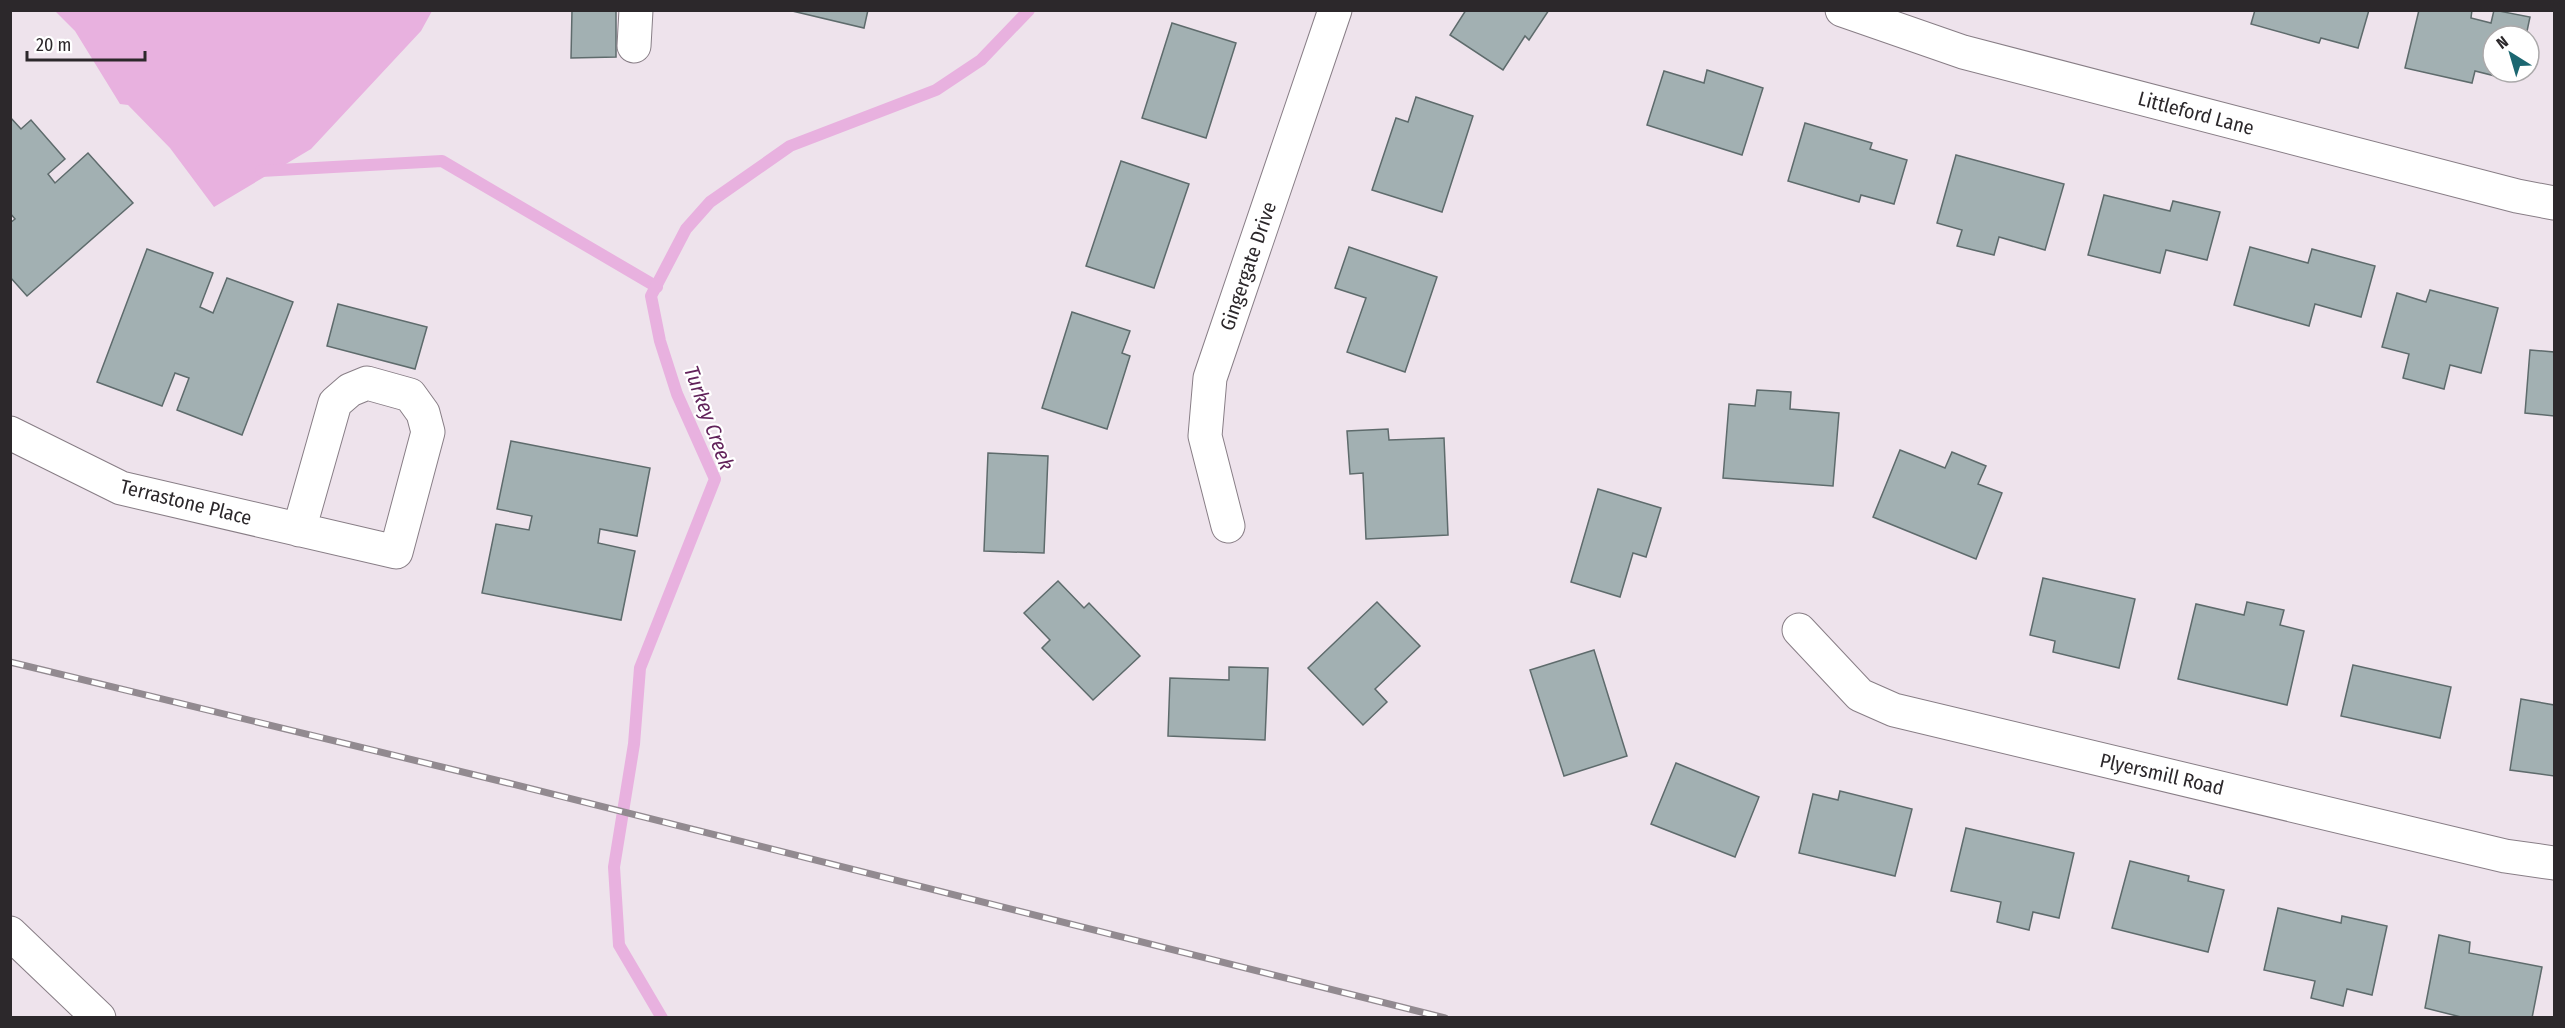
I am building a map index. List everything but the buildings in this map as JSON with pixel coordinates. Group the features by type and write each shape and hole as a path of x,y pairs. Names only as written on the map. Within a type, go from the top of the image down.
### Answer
{"street":[{"path":"634,46 636,10"},
{"name":"Gingergate Drive","path":"1228,526 1205,436 1210,378 1335,10"},
{"name":"Littleford Lane","path":"1842,10 1974,55 2517,196 2554,203"},
{"name":"Terrastone Place","path":"10,433 29,445 121,488 299,530 396,552 428,432 423,413 410,395 367,383 350,390 335,404 299,530"},
{"name":"Plyersmill Road","path":"1798,630 1860,695 1894,710 2505,856 2554,863"},
{"path":"10,933 99,1017"}],"shaded area":[{"path":"55,11 432,11 421,31 311,149 214,207 170,148 128,105 120,104 75,31"}],"waterway":[{"name":"Turkey Creek","path":"662,1018 619,945 614,867 634,744 640,668 715,479 677,394 660,341 651,296 686,229 710,202 790,146 936,90 981,60 1029,10"},
{"path":"261,171 442,161 657,287"}],"railway":[{"path":"10,662 508,783 1445,1018"}]}
